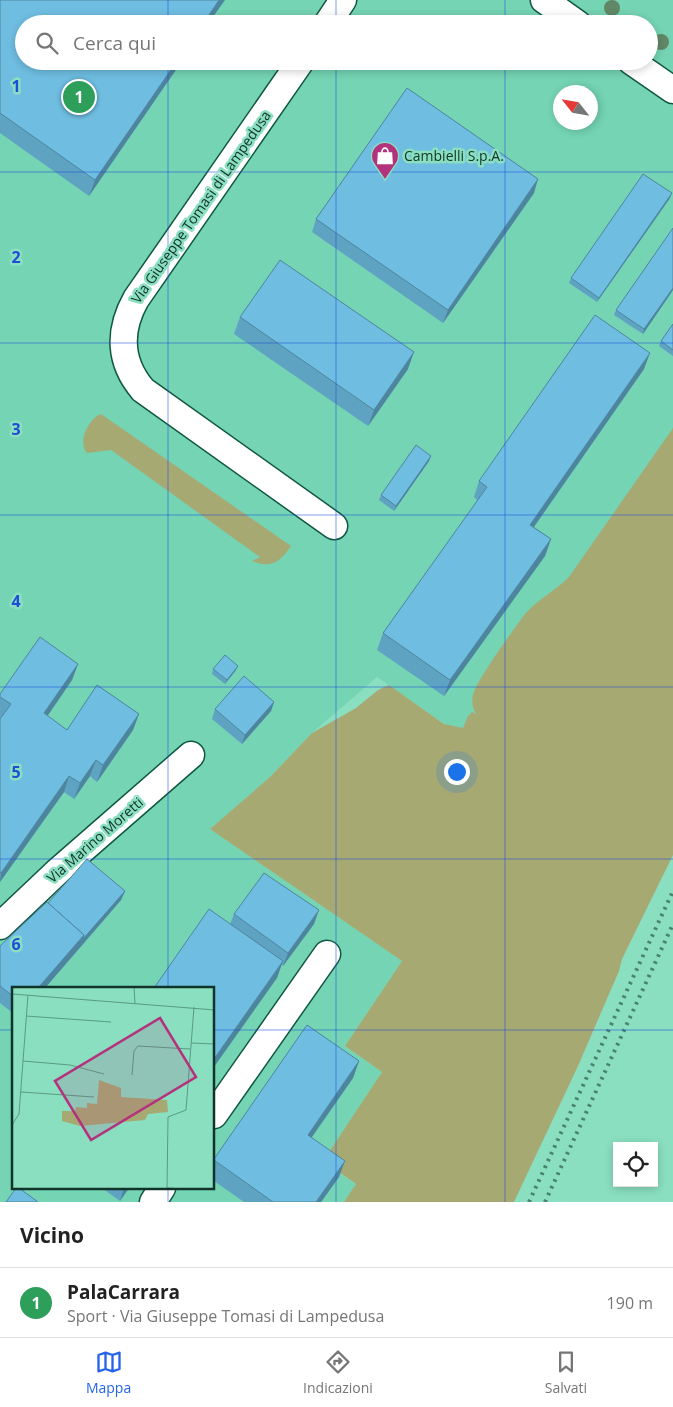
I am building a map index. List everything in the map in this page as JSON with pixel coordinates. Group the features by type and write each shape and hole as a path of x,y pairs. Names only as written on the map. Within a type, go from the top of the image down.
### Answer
{"street":[{"path":"333,15 344,0"},
{"path":"544,0 565,15"},
{"name":"Via Giuseppe Tomasi di Lampedusa","path":"295,70 136,299 123,328 122,342 128,368 143,390 334,526"},
{"path":"644,70 673,90"},
{"name":"Via Marino Moretti","path":"0,926 58,871 191,755"},
{"path":"215,1114 327,954"},
{"path":"152,1202 161,1190"}],"shaded area":[{"path":"0,0 673,0 673,432 462,736 377,677 312,733 270,777 210,829 402,961 345,1046 382,1072 323,1161 356,1185 344,1202 0,1202"},
{"path":"101,414 291,546 279,560 270,564 252,561 260,557 111,450 87,453 83,443 86,431 92,420"},
{"path":"673,428 673,855 622,959 619,971 578,1066 514,1202 344,1202 356,1184 323,1161 382,1072 345,1046 402,961 210,829 270,777 312,733 356,708 378,690 389,685 444,724 463,728 468,716 472,712 476,714 472,700 473,695 489,665 525,614 569,577"}],"building":[{"path":"0,0 219,0 209,15 15,15 15,70 171,70 95,180 0,113"},
{"path":"407,88 538,179 448,310 316,219"},
{"path":"643,174 672,193 599,298 571,278"},
{"path":"673,228 673,288 644,329 616,310"},
{"path":"280,260 414,352 374,410 240,317"},
{"path":"595,315 650,353 530,525 551,539 450,680 383,633 487,487 479,481"},
{"path":"673,324 673,350 661,341"},
{"path":"416,445 431,456 396,506 381,495"},
{"path":"40,637 78,664 44,713 67,730 97,685 139,714 103,765 96,760 80,783 69,776 1,873 0,719 11,704 0,697 0,694"},
{"path":"225,655 238,666 227,680 213,669"},
{"path":"244,676 274,702 245,735 215,709"},
{"path":"87,859 125,891 83,939 84,935 48,903"},
{"path":"264,873 319,910 288,953 234,914"},
{"path":"47,902 84,935 39,987 12,987 12,995 0,986 0,946"},
{"path":"209,909 283,961 215,1058 215,987 155,987"},
{"path":"307,1025 359,1061 308,1135 345,1161 316,1202 273,1202 215,1161 215,1158"},
{"path":"15,1190 22,1190 38,1202 6,1202"}],"railway":[{"path":"529,1202 673,891"},
{"path":"545,1202 673,924"}],"place":[{"name":"PalaCarrara","path":"79,97"},
{"name":"Cambielli S.p.A.","path":"385,180"}]}
